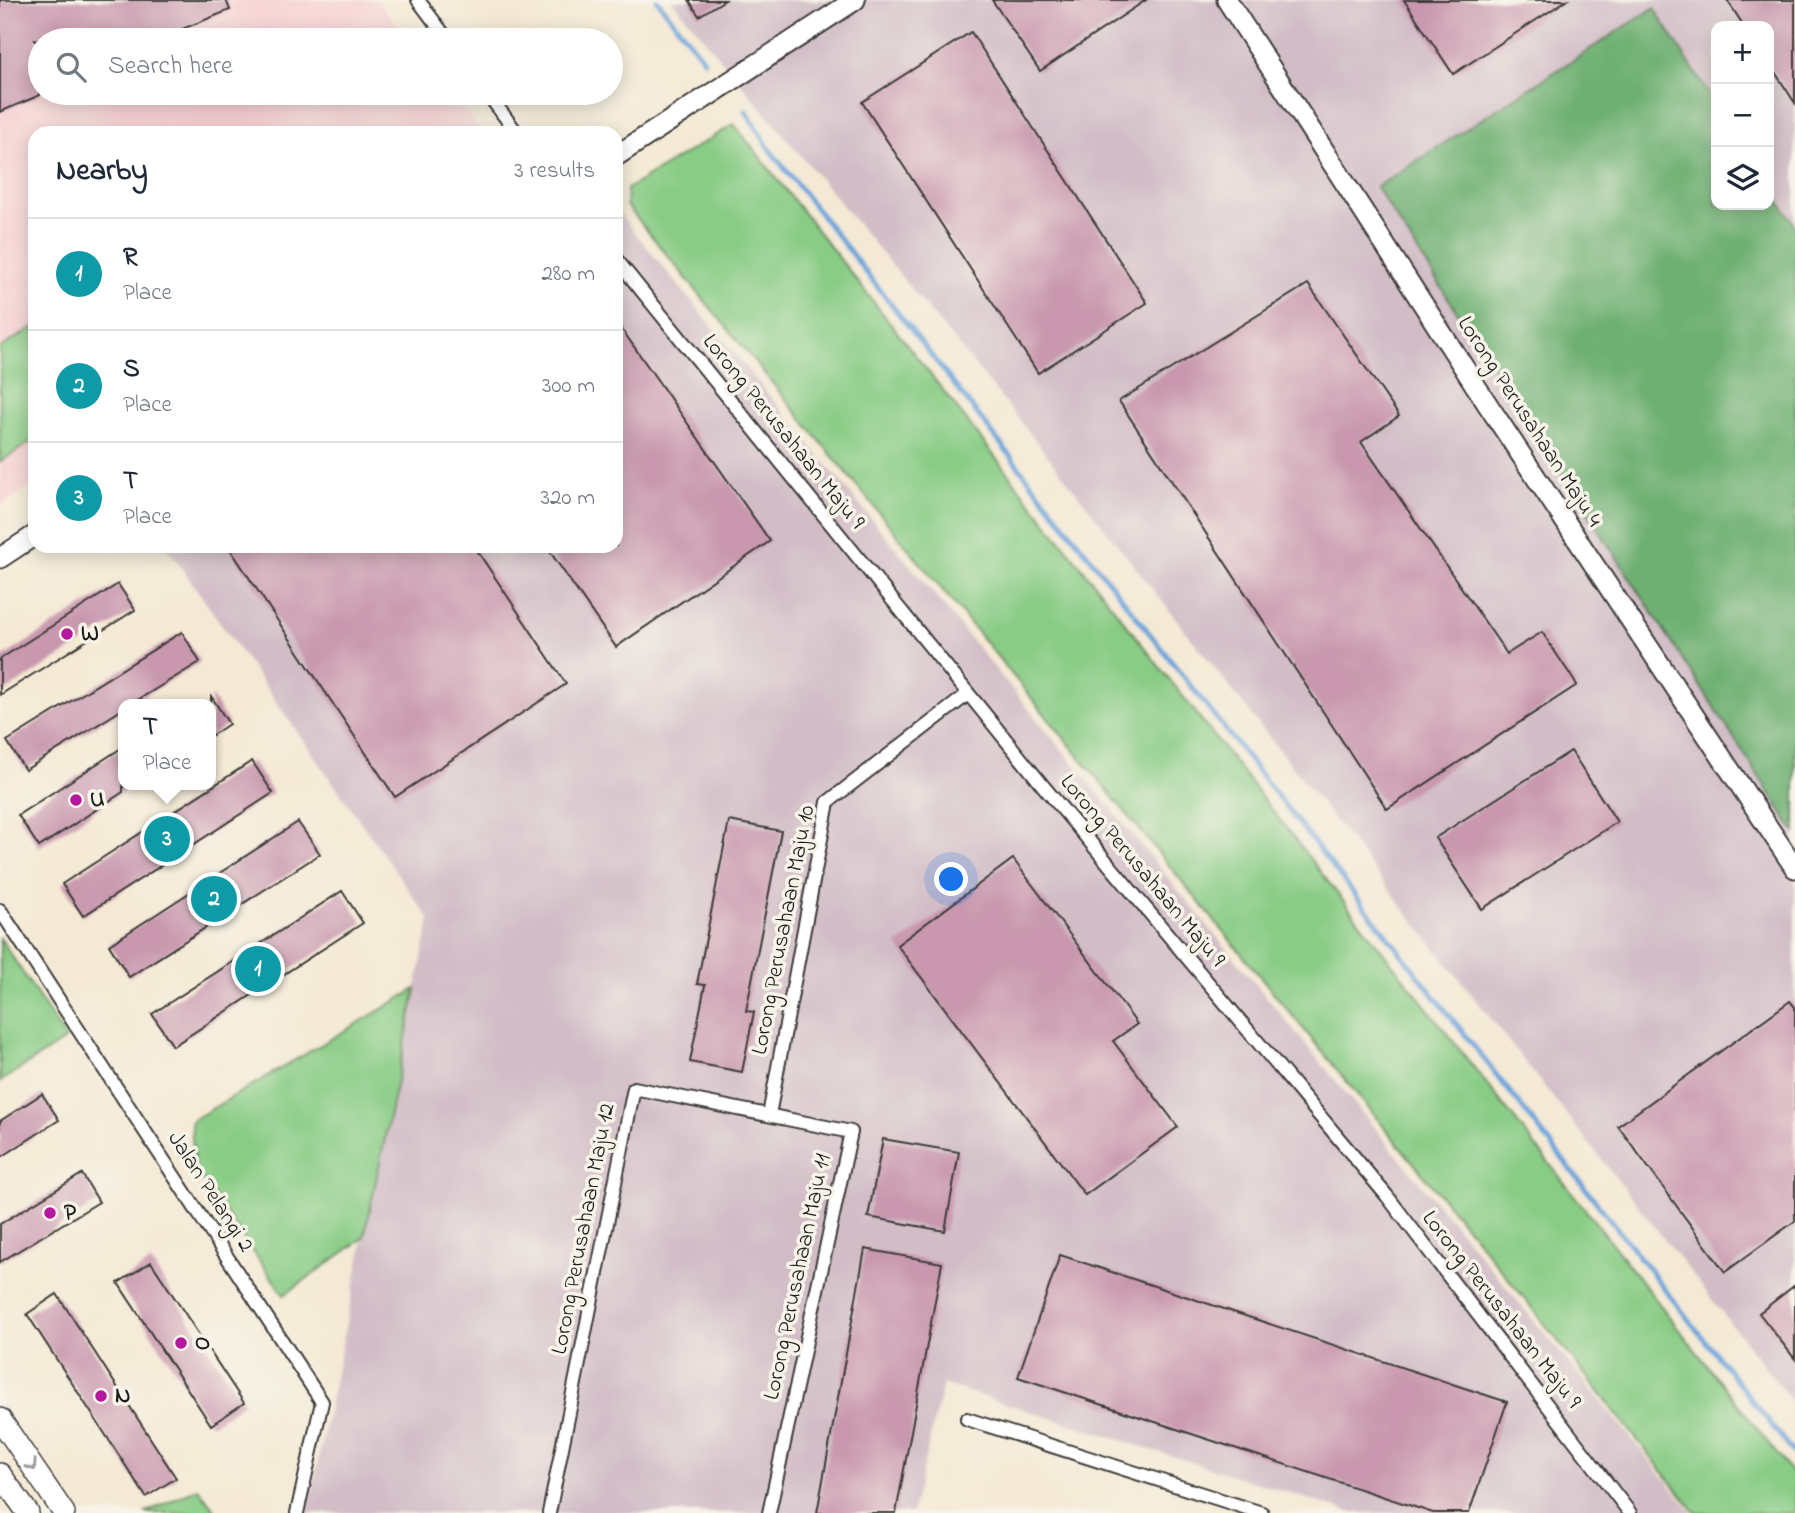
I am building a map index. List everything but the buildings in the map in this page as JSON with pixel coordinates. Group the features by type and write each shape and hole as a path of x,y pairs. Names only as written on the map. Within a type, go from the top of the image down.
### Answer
{"main road":[{"path":"0,1419 64,1513"},
{"path":"0,1474 28,1513"}],"street":[{"path":"418,0 439,28"},
{"path":"623,151 855,0"},
{"name":"Lorong Perusahaan Maju 4","path":"1227,0 1488,405 1792,857"},
{"path":"496,105 512,126"},
{"name":"Lorong Perusahaan Maju 9","path":"623,269 968,694 1387,1196 1630,1513"},
{"path":"0,558 28,540"},
{"name":"Lorong Perusahaan Maju 10","path":"769,1115 828,802 968,694"},
{"name":"Jalan Pelangi 2","path":"0,910 322,1402 297,1513"},
{"name":"Lorong Perusahaan Maju 12","path":"549,1513 634,1088 769,1115"},
{"name":"Lorong Perusahaan Maju 11","path":"769,1115 851,1132 769,1513"},
{"path":"967,1419 1262,1513"}],"shaded area":[{"path":"0,0 377,0 399,28 28,28 28,105 461,105 477,126 28,126 28,488 0,506"},
{"path":"672,0 1795,0 1795,1405 1010,408"},
{"path":"623,218 1693,1513 1353,1513 943,1384 912,1513 307,1513 430,920 171,553 623,553"}],"green space":[{"path":"1654,8 1711,97 1711,210 1774,210 1774,193 1795,226 1795,832 1376,187"},
{"path":"734,124 1795,1477 1795,1513 1696,1513 1486,1251 626,205 627,189"},
{"path":"28,330 28,444 0,462 0,348"},
{"path":"0,938 66,1039 0,1082"},
{"path":"416,989 364,1238 284,1295 194,1168 191,1121"},
{"path":"198,1488 217,1513 145,1513"}],"waterway":[{"path":"657,0 704,60"},
{"path":"746,111 770,150 1795,1455"}],"place":[{"name":"W","path":"67,634"},
{"name":"U","path":"76,800"},
{"name":"T","path":"167,839"},
{"name":"S","path":"214,899"},
{"name":"R","path":"258,969"},
{"name":"P","path":"50,1213"},
{"name":"O","path":"181,1343"},
{"name":"N","path":"101,1396"}]}
